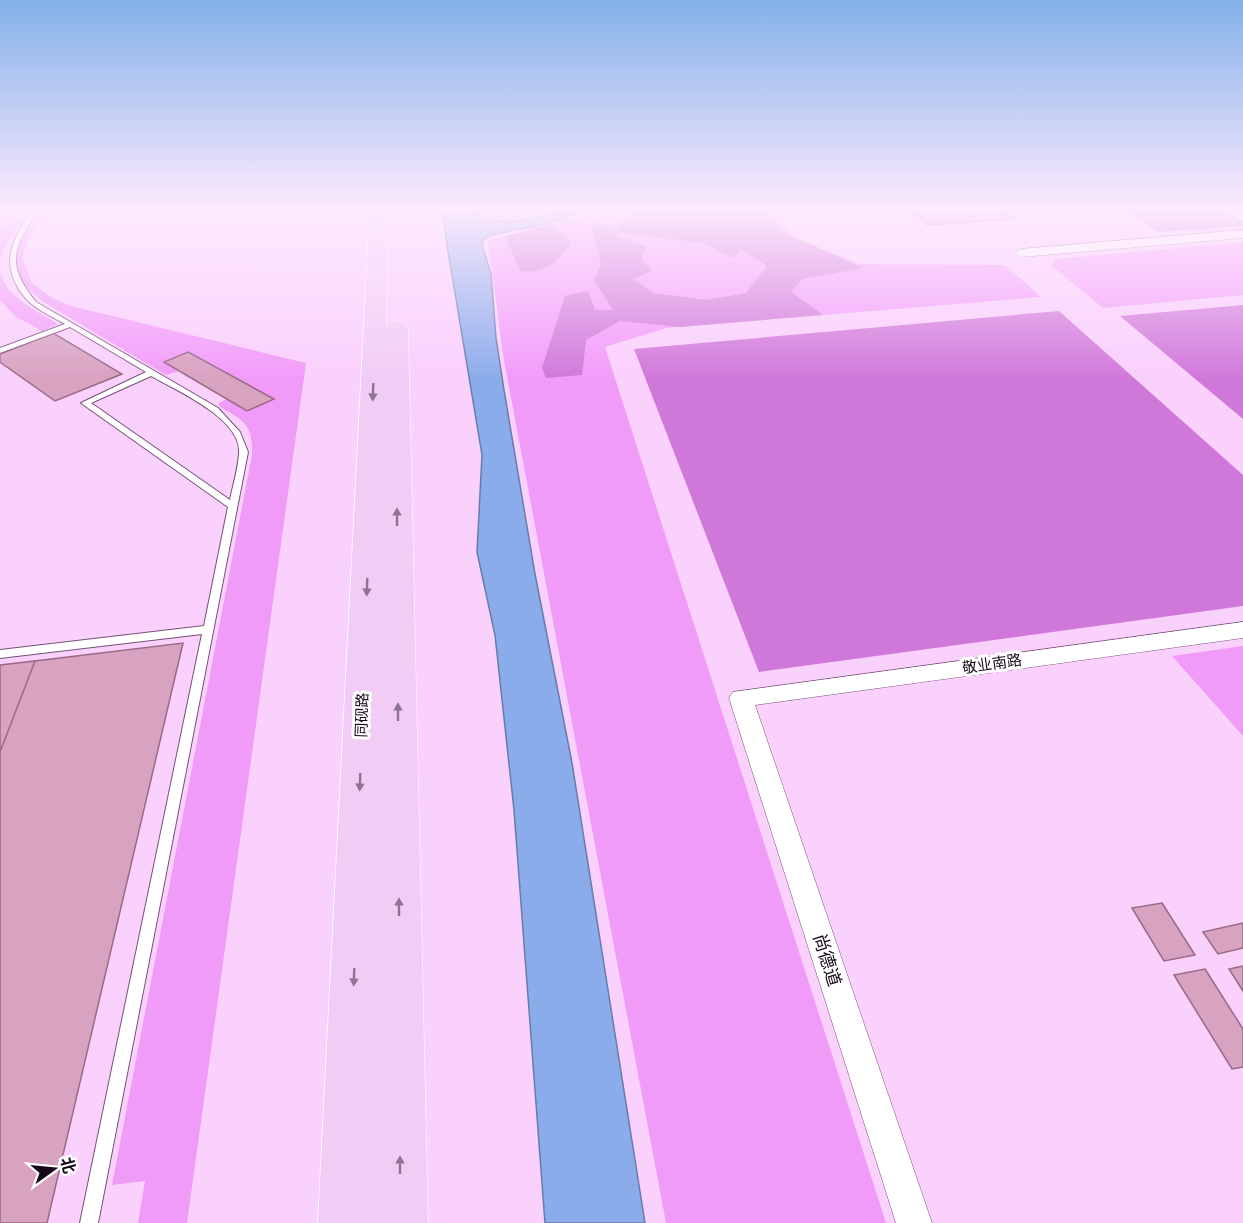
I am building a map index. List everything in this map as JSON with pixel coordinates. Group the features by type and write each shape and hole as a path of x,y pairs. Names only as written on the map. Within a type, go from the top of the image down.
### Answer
{"main road":[{"name":"同砚路","path":"346,1223 377,265"},
{"path":"396,265 400,1223"}],"street":[{"name":"敬业南路","path":"741,698 1243,630"},
{"name":"尚德道","path":"741,698 914,1223"}],"lane":[{"path":"7,265 9,276 23,294 70,325 215,411 233,426 242,440 244,452 89,1223"},
{"path":"0,351 70,325"},
{"path":"151,373 85,403 233,506"},
{"path":"0,654 208,629"}],"shaded area":[{"path":"17,265 25,265 32,283 54,299 71,306 306,363 187,1223 138,1223 145,1181 112,1185 252,455 251,436 245,424 219,406 219,403 227,399 247,411 273,399 165,362 179,371 166,375 42,301 24,285 17,272"},
{"path":"491,265 1005,265 1041,297 666,328 605,347 886,1223 666,1223 503,355"},
{"path":"517,265 551,265 537,271 520,271"},
{"path":"601,265 647,265 652,271 633,279 653,293 706,300 746,293 767,266 856,265 863,268 802,279 791,292 823,315 679,327 620,321 586,340 582,375 546,378 542,368 565,296 588,291 595,310 613,310 594,280"},
{"path":"1051,265 1243,265 1243,295 1103,308"},
{"path":"0,272 9,290 16,297 58,324 42,331 15,316 0,300"},
{"path":"1243,305 1243,419 1120,316"},
{"path":"1059,311 1243,475 1243,606 759,672 634,349"},
{"path":"1243,646 1243,736 1172,656"}],"water":[{"path":"450,265 488,265 491,274 496,338 504,390 535,574 572,763 645,1223 545,1223 514,810 495,635 477,552 482,455"}],"building":[{"path":"53,333 122,374 55,401 0,362 0,354"},
{"path":"188,352 274,399 247,411 164,362"},
{"path":"183,643 47,1223 0,1223 0,752 35,661"},
{"path":"35,661 0,752 0,665"},
{"path":"1162,903 1195,955 1164,961 1132,908"},
{"path":"1243,923 1243,948 1218,954 1203,932"},
{"path":"1243,966 1243,991 1229,969"},
{"path":"1205,969 1243,1029 1243,1067 1232,1069 1174,975"}]}
